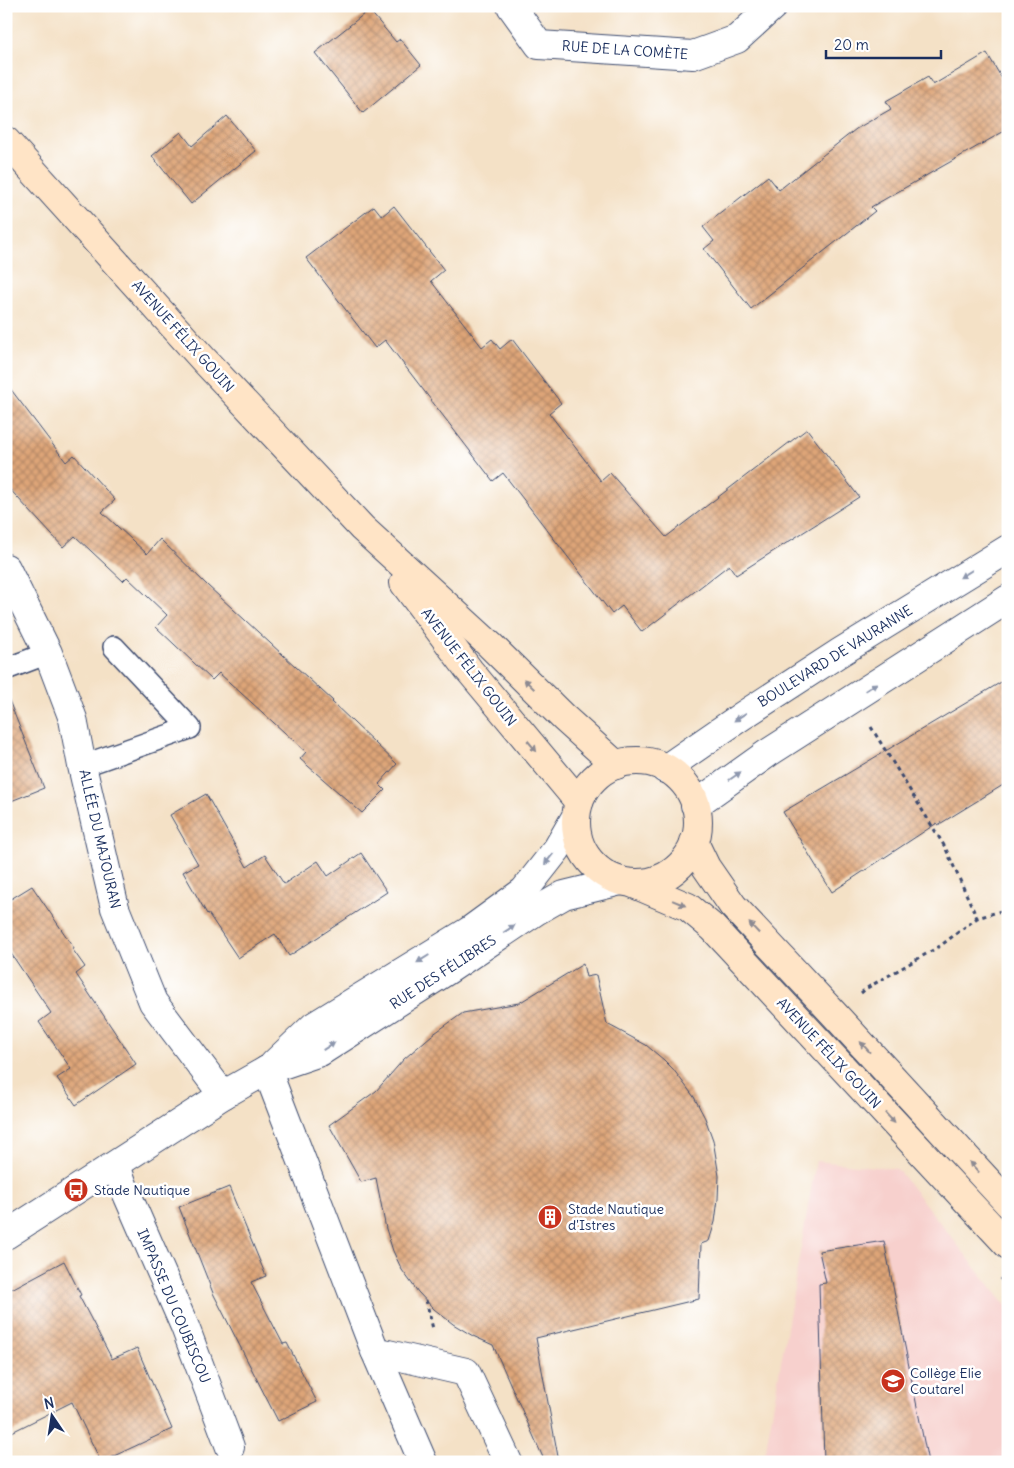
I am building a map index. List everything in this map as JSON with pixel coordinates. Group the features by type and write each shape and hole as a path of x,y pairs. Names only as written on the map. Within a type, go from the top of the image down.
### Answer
{"main road":[{"name":"AVENUE FÉLIX GOUIN","path":"6,141 204,360 362,528 616,765"},
{"name":"AVENUE FÉLIX GOUIN","path":"362,528 577,810"},
{"path":"633,762 650,763 665,769 678,778 688,790 698,817 694,842 685,859 671,872 654,881 628,882 605,875 592,864 583,851 577,834 577,810 585,790 604,771 616,765 633,762"},
{"path":"694,842 706,867 733,906 1008,1203"},
{"name":"AVENUE FÉLIX GOUIN","path":"628,882 688,907 713,928 1008,1245"}],"street":[{"name":"RUE DE LA COMÈTE","path":"511,6 539,44 693,55 737,39 773,6"},
{"name":"BOULEVARD DE VAURANNE","path":"665,769 838,653 1008,549"},
{"name":"ALLÉE DU MAJOURAN","path":"6,568 48,653 73,719 115,908 153,1002 223,1095"},
{"path":"695,805 768,753 1008,599"},
{"name":"RUE DES FÉLIBRES","path":"268,1070 314,1026 469,931 524,891 557,849 577,810"},
{"name":"RUE DES FÉLIBRES","path":"6,1234 223,1095 268,1070 320,1052 564,894 628,882"},
{"path":"268,1070 375,1351 423,1462"},
{"name":"IMPASSE DU COUBISCOU","path":"116,1164 123,1185 185,1327 230,1447"},
{"path":"375,1351 466,1372 508,1462"}],"lane":[{"path":"82,766 190,728 114,647"},
{"path":"6,668 48,653"}],"path":[{"path":"852,700 867,720 945,847 977,918"},
{"path":"834,1014 867,988 940,946 977,918 1008,909"}],"shaded area":[{"name":"Collège Elie Coutarel","path":"816,1161 897,1169 1008,1308 1008,1462 761,1462 765,1454"}],"building":[{"path":"369,10 396,42 400,39 421,65 363,113 315,53"},
{"path":"987,53 1008,89 1008,129 871,207 875,211 751,309 704,249 714,241 703,227 768,176 779,190 856,129 891,109 886,101 928,77 933,85"},
{"path":"227,116 256,151 191,204 152,156 181,132 192,146"},
{"path":"374,206 382,216 394,206 444,270 431,281 482,347 492,339 500,349 512,339 561,403 549,413 601,481 610,473 666,537 807,429 859,497 736,575 729,565 642,632 622,606 612,614 503,473 493,481 385,340 375,348 306,258"},
{"path":"6,383 66,462 74,455 115,500 102,512 147,554 160,539 333,701 397,764 379,784 385,790 362,813 300,759 306,752 219,673 212,680 156,627 167,615 127,577 123,581 75,536 63,547 6,485"},
{"path":"1008,678 1008,782 938,825 937,823 832,892 783,812"},
{"path":"6,698 8,698 44,788 6,803"},
{"path":"206,794 247,867 265,855 284,884 318,861 328,876 361,853 387,892 289,956 275,934 238,958 207,914 183,872 198,864 170,815"},
{"path":"32,886 85,967 76,974 136,1064 76,1105 57,1078 71,1069 39,1022 51,1013 6,946 6,902"},
{"name":"Stade Nautique d'Istres","path":"583,964 586,977 596,975 607,1024 646,1045 664,1060 694,1097 705,1118 713,1140 719,1176 718,1199 715,1222 709,1241 701,1244 699,1299 536,1338 559,1462 545,1462 493,1345 453,1324 434,1309 418,1292 402,1270 393,1251 386,1229 376,1178 361,1182 329,1125 376,1091 404,1059 432,1035 463,1013 519,1003"},
{"path":"229,1187 266,1276 251,1282 283,1344 287,1343 317,1402 278,1421 213,1293 179,1207"},
{"path":"884,1241 928,1462 824,1462 819,1284 826,1283 819,1251"},
{"path":"64,1261 81,1295 79,1296 112,1359 137,1348 172,1429 101,1462 72,1402 6,1435 6,1292"}],"place":[{"name":"Stade Nautique","path":"76,1190"},
{"name":"Stade Nautique d'Istres","path":"550,1217"},
{"name":"Collège Elie Coutarel","path":"893,1381"}]}
